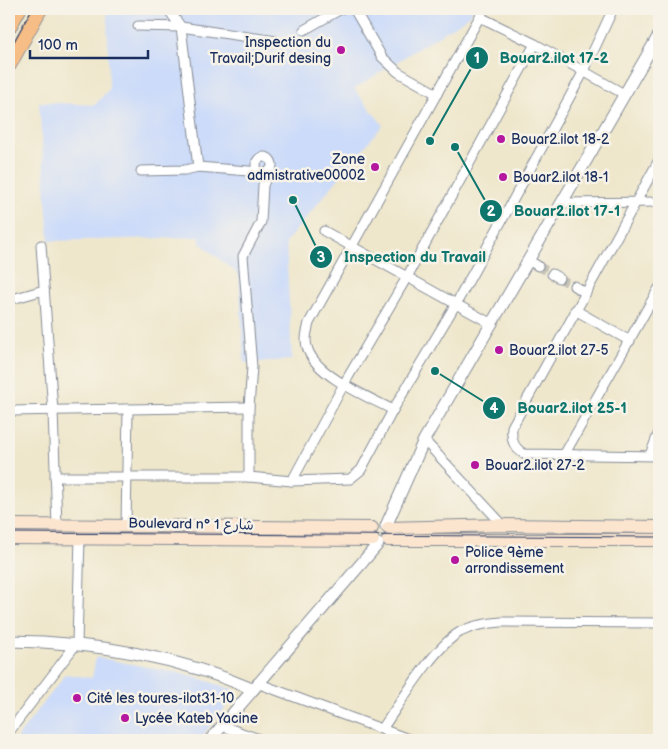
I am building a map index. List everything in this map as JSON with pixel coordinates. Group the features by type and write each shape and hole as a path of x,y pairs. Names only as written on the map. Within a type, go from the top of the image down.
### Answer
{"main road":[{"path":"9,65 40,9"},
{"name":"Boulevard n° شارع 1","path":"9,525 659,540"},
{"name":"Boulevard n° شارع 1","path":"9,538 381,534 503,525 659,527"}],"street":[{"path":"168,9 182,27 198,167"},
{"path":"304,30 341,9"},
{"path":"354,9 382,57 398,72 437,94"},
{"path":"55,477 249,477 292,481 350,480 361,470 393,410 457,302 584,71 611,9"},
{"path":"393,410 344,384 316,363 308,350 306,336 309,323 482,13 624,94"},
{"path":"138,26 182,27 276,41"},
{"path":"210,740 381,534 424,440 492,324 533,263 561,203 659,35"},
{"path":"292,481 344,384 407,277 535,44"},
{"path":"659,160 584,292 512,427 511,438 516,449 524,454 655,455 659,432"},
{"path":"140,171 185,170 198,167 265,171 261,222 243,256 252,367 249,407 249,477"},
{"path":"561,203 659,202"},
{"path":"324,231 457,302 492,324"},
{"path":"40,245 53,411 57,526"},
{"path":"574,286 584,292"},
{"path":"564,455 659,288"},
{"path":"9,300 44,290"},
{"path":"575,310 630,341"},
{"path":"9,411 249,407"},
{"path":"126,527 128,409"},
{"path":"424,440 503,525"},
{"path":"9,732 12,721 77,643 80,538"},
{"path":"387,734 445,642 461,631 480,624 538,621 659,623"},
{"path":"9,641 77,643 188,664 387,734 411,740"},
{"path":"222,726 262,740"}],"shaded area":[{"path":"107,9 474,9 468,17 354,89 383,125 286,242 292,360 244,363 239,275 200,243 200,237 49,241 39,102 95,105 109,89"},
{"name":"Lycée Kateb Yacine","path":"96,657 189,675 235,690 237,693 199,740 15,740 66,674 92,678"}],"tunnel":[{"path":"538,266 552,274"},
{"path":"559,278 574,286"}],"tram line":[{"path":"9,51 32,9"},
{"path":"9,533 659,537"}],"place":[{"name":"Inspection du Travail;Durif desing","path":"341,50"},
{"name":"Bouar2.ilot 18-2","path":"501,139"},
{"name":"Bouar2.ilot 17-2","path":"430,141"},
{"name":"Bouar2.ilot 17-1","path":"455,147"},
{"name":"Zone admistrative00002","path":"375,167"},
{"name":"Bouar2.ilot 18-1","path":"503,177"},
{"name":"Inspection du Travail","path":"293,200"},
{"name":"Bouar2.ilot 27-5","path":"499,350"},
{"name":"Bouar2.ilot 25-1","path":"435,371"},
{"name":"Bouar2.ilot 27-2","path":"475,465"},
{"name":"Police 9ème arrondissement","path":"455,560"},
{"name":"Cité les toures-ilot31-10","path":"77,698"},
{"name":"Lycée Kateb Yacine","path":"125,718"}]}
